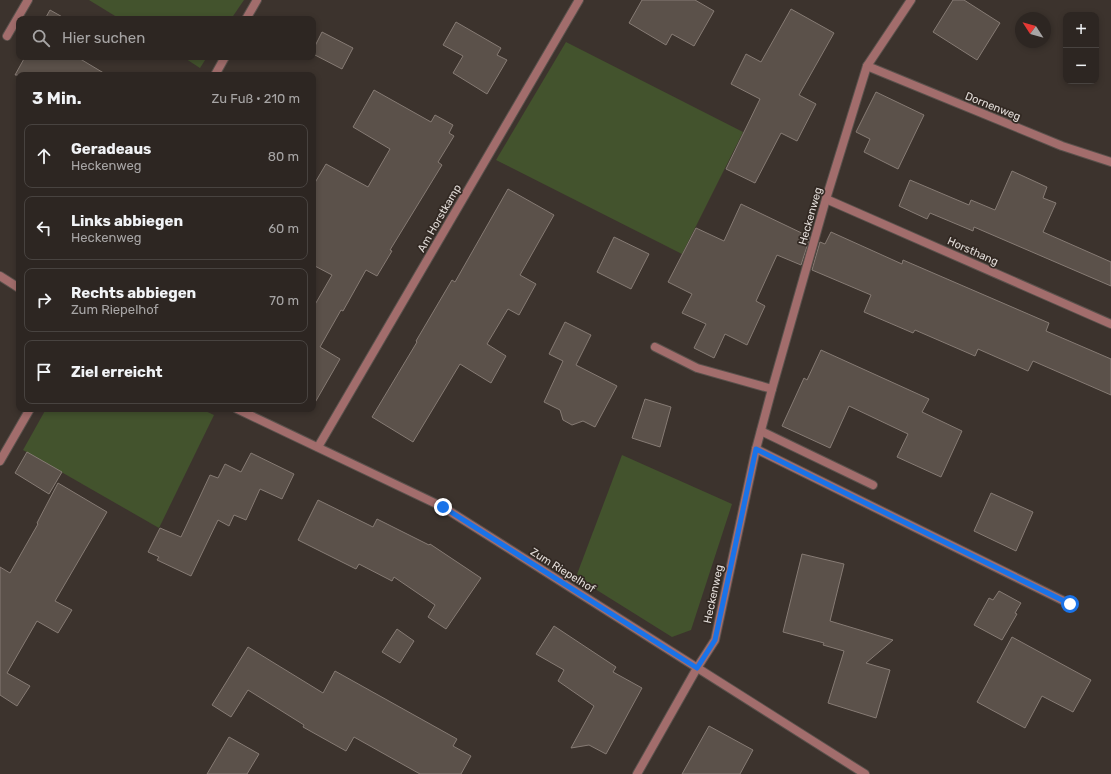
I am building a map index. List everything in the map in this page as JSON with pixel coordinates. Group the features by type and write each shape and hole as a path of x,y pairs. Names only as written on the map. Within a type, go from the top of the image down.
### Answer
{"street":[{"path":"19,16 28,0"},
{"path":"248,16 257,0"},
{"name":"Am Horstkamp","path":"318,447 579,0"},
{"name":"Heckenweg","path":"637,774 697,668 715,640 756,449 826,199 867,66 911,0"},
{"path":"7,36 16,21"},
{"path":"217,72 223,60"},
{"name":"Dornenweg","path":"867,66 1062,146 1111,162"},
{"name":"Horsthang","path":"826,199 1111,324"},
{"path":"0,276 16,286"},
{"path":"655,347 696,368 772,389"},
{"path":"0,461 28,412"},
{"name":"Zum Riepelhof","path":"243,412 443,507 865,774"},
{"path":"761,431 873,484"},
{"path":"756,449 1070,604"}],"green space":[{"path":"89,0 244,0 233,16 115,16"},
{"path":"566,42 743,132 682,254 496,160"},
{"path":"188,60 205,60 200,68"},
{"path":"44,412 208,412 214,415 159,528 23,450"},
{"path":"622,455 732,504 691,630 672,637 576,577"}],"building":[{"path":"642,0 695,0 714,11 694,46 672,34 666,45 629,23"},
{"path":"953,0 964,0 1000,23 977,60 933,32"},
{"path":"791,9 834,33 799,95 816,104 797,141 781,133 755,183 726,169 760,99 731,84 746,54 761,62"},
{"path":"50,10 61,16 47,16"},
{"path":"456,22 501,48 497,55 507,60 487,94 453,73 463,56 443,45"},
{"path":"322,32 353,48 342,69 316,56 316,44"},
{"path":"23,60 82,60 102,72 17,72"},
{"path":"374,90 431,122 435,115 453,125 449,133 454,136 438,162 442,165 390,250 392,251 377,276 366,270 343,311 341,310 320,347 340,359 316,401 316,303 332,275 316,267 316,181 326,164 368,187 390,149 353,127"},
{"path":"876,92 924,115 898,169 864,152 870,139 856,132"},
{"path":"1012,171 1047,187 1043,198 1056,203 1043,232 1111,262 1111,286 974,227 973,231 930,213 927,219 899,206 910,180 969,205 971,200 995,210"},
{"path":"508,189 554,215 520,275 536,284 519,315 508,309 487,344 506,356 491,383 460,364 413,442 372,417 452,280 455,282"},
{"path":"741,204 810,237 801,265 777,255 756,301 765,306 747,345 725,334 714,358 694,348 706,324 682,313 692,294 668,282 696,228 724,241"},
{"path":"831,232 902,264 903,260 1049,323 1046,331 1111,359 1111,395 1033,361 1028,371 978,349 975,356 915,330 913,333 864,312 871,295 812,270 820,242 825,244"},
{"path":"614,237 649,254 631,289 597,272"},
{"path":"565,322 591,335 576,365 617,386 595,427 583,421 572,425 563,420 560,410 544,402 563,361 549,354"},
{"path":"821,350 929,399 922,412 962,431 941,477 897,457 908,434 849,406 830,448 782,426 804,378 807,380"},
{"path":"645,399 671,407 660,447 632,438"},
{"path":"27,452 62,472 49,494 15,473"},
{"path":"251,453 294,474 282,499 260,489 246,520 234,515 229,526 218,520 191,576 157,560 159,557 148,552 160,528 181,537 210,475 218,478 225,464 241,472"},
{"path":"58,483 107,512 55,601 72,610 58,633 37,621 7,673 30,686 17,706 0,695 0,567 10,573 38,524 37,523"},
{"path":"991,493 1033,512 1016,551 974,531"},
{"path":"318,500 373,527 377,519 429,545 430,544 481,578 446,629 428,617 435,605 394,577 392,581 359,564 356,569 298,540"},
{"path":"802,554 844,564 830,621 893,640 866,663 890,670 876,718 828,703 844,651 823,645 824,643 783,632"},
{"path":"999,591 1021,603 1015,613 1017,614 1002,640 974,625 989,598 993,600"},
{"path":"554,626 616,667 613,672 642,688 606,754 589,745 571,748 594,706 558,681 564,670 536,654"},
{"path":"397,629 414,641 400,663 382,652"},
{"path":"1012,637 1091,680 1073,712 1042,696 1025,728 977,702"},
{"path":"248,647 323,693 335,671 457,739 453,746 471,756 461,774 420,774 354,737 346,751 303,727 304,725 248,690 231,717 212,705"},
{"path":"709,726 753,750 740,774 682,774"},
{"path":"229,737 259,754 247,774 207,774"}],"route":[{"path":"443,507 697,668 715,640 756,449 1070,604"}]}
